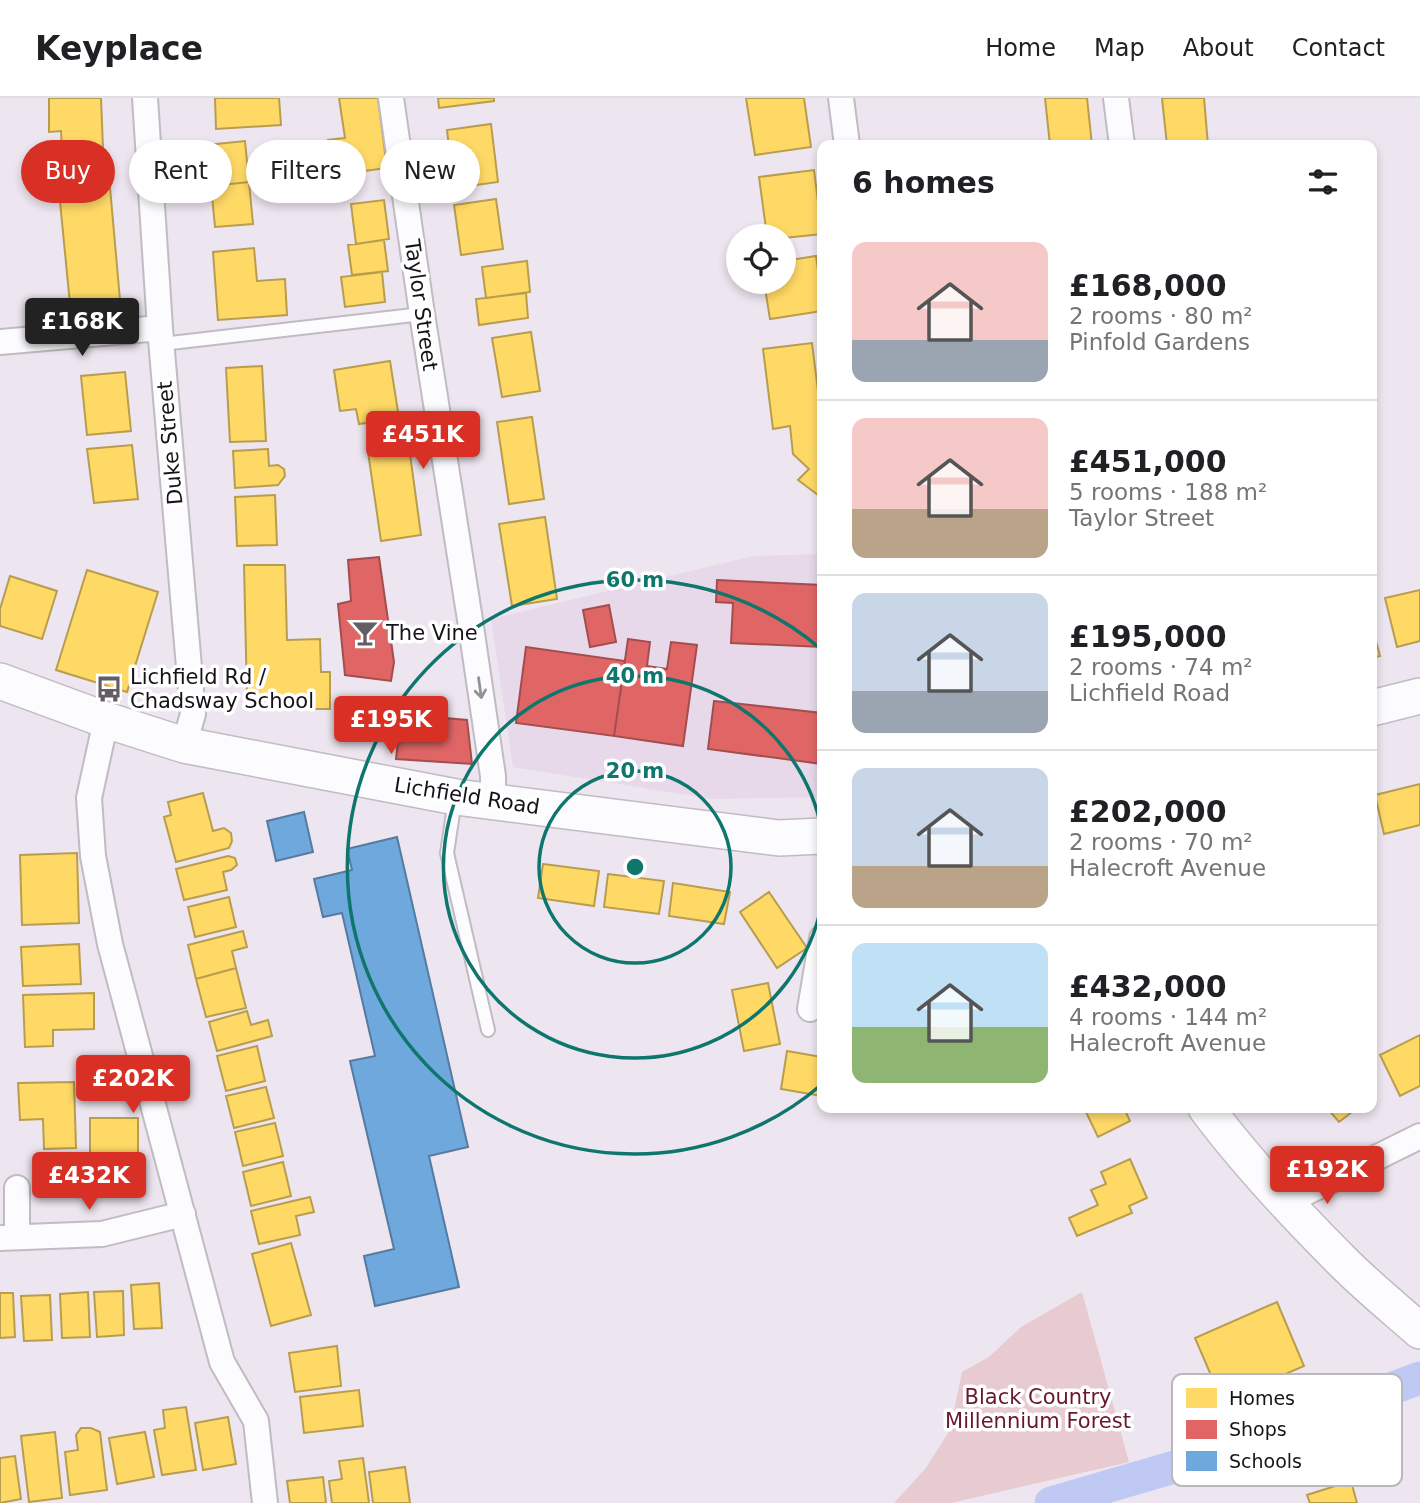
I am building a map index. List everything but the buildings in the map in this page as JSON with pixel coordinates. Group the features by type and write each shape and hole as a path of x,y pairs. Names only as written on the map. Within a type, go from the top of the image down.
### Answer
{"street":[{"name":"Duke Street","path":"145,98 161,336 192,714 184,745"},
{"name":"Taylor Street","path":"391,98 493,776 492,802"},
{"path":"841,98 846,140"},
{"path":"1116,98 1121,140"},
{"path":"0,342 161,336"},
{"name":"Lichfield Road","path":"0,681 184,745 492,802 779,838 817,836"},
{"path":"1377,707 1420,696"},
{"path":"106,720 89,798 93,856 110,944 222,1362 256,1421 265,1503"},
{"name":"Lichfield Road","path":"779,838 817,853"},
{"path":"810,1009 817,968"},
{"path":"1210,1113 1285,1203 1346,1265 1420,1331"},
{"path":"1285,1203 1420,1136"},
{"path":"17,1188 8,1237 103,1234 183,1214"}],"lane":[{"path":"161,336 422,314"},
{"path":"456,796 447,853 488,1030"}],"shaded area":[{"path":"817,554 817,797 712,799 513,767 491,619 753,556"}],"green space":[{"name":"Black Country Millennium Forest","path":"1082,1292 1129,1462 951,1503 894,1503 926,1468 950,1430 962,1372 989,1357 1021,1327"}],"waterway":[{"path":"1402,1385 1420,1378"},
{"path":"1051,1503 1172,1468"}],"place":[{"name":"The Vine","path":"365,633"},
{"name":"Lichfield Rd / Chadsway School","path":"109,689"}]}
